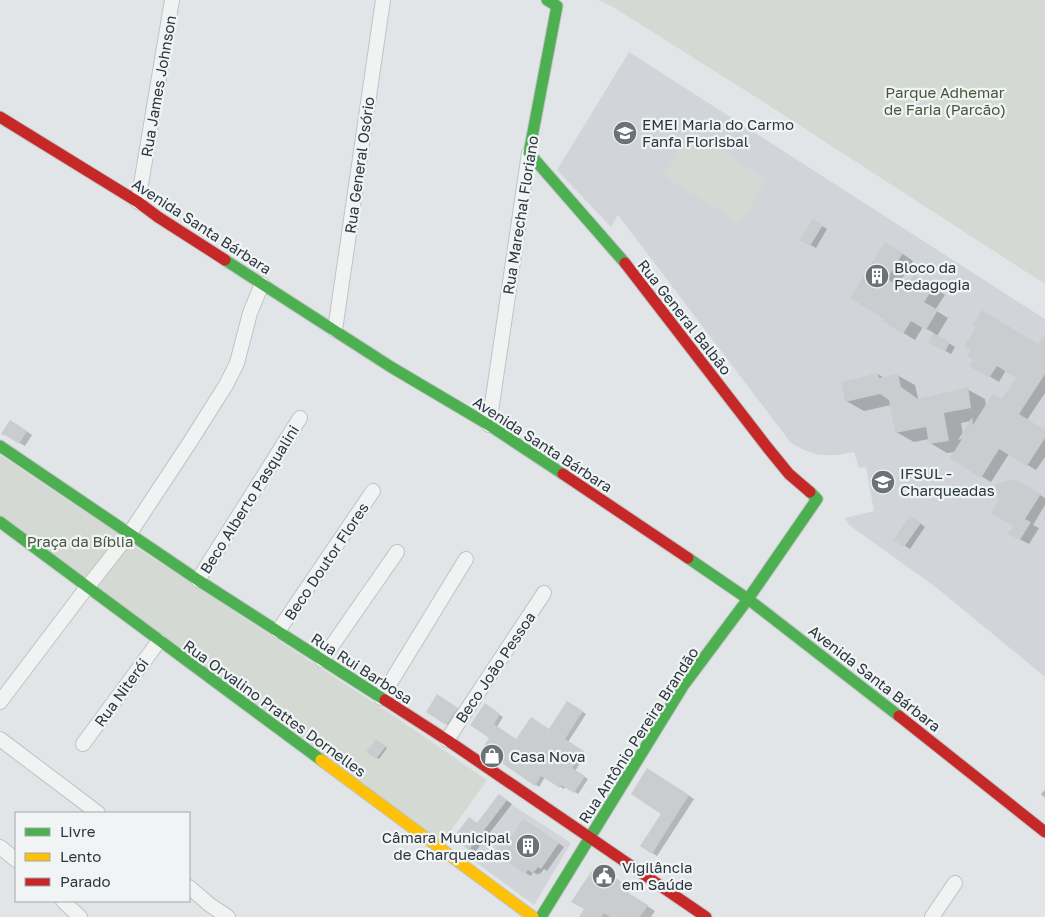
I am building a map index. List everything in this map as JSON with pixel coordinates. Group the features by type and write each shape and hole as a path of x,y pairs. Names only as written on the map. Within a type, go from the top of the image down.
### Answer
{"street":[{"name":"Rua James Johnson","path":"138,202 172,0"},
{"name":"Rua General Osório","path":"335,330 384,0"},
{"name":"Rua Marechal Floriano","path":"489,425 552,3"},
{"name":"Avenida Santa Bárbara","path":"0,117 138,202 158,217 391,367 489,425 720,578 1045,832"},
{"name":"Rua General Balbão","path":"529,154 620,256 767,447 790,474 817,499"},
{"path":"0,702 87,587 130,534 226,385 237,363 250,313 262,284"},
{"name":"Beco Alberto Pasqualini","path":"198,580 300,418"},
{"name":"Rua Rui Barbosa","path":"0,446 198,580 447,740 706,917"},
{"name":"Beco Doutor Flores","path":"278,631 373,491"},
{"name":"Rua Antônio Pereira Brandão","path":"541,917 683,686 748,599 817,499"},
{"name":"Rua Orvalino Prattes Dornelles","path":"0,522 533,917"},
{"path":"322,660 397,552"},
{"path":"380,698 466,559"},
{"name":"Beco João Pessoa","path":"447,740 544,593"},
{"name":"Rua Niterói","path":"83,744 159,641"},
{"path":"0,738 97,812"},
{"path":"0,847 15,859"},
{"path":"932,917 955,883"},
{"path":"190,888 228,917"},
{"path":"64,902 80,917"},
{"path":"203,917 210,905"}],"shaded area":[{"path":"629,52 1045,319 1045,677 937,588 849,525 845,518 874,511 866,467 859,468 854,452 838,455 819,455 791,443 618,215 611,227 557,170"},
{"name":"Câmara Municipal de Charqueadas","path":"499,794 571,843 534,905 466,855 469,850 453,838 469,817 477,823"}],"green space":[{"name":"Parque Adhemar de Faria (Parcão)","path":"598,0 1045,0 1045,284 751,94 613,7"},
{"path":"691,131 767,180 739,223 663,175"},
{"name":"Praça da Bíblia","path":"0,455 120,535 85,579 0,516"},
{"path":"131,544 403,722 487,780 442,843 97,588"}],"building":[{"path":"813,219 823,225 810,246 799,240"},
{"path":"885,242 903,253 887,279 905,290 914,274 934,287 924,302 938,310 926,330 911,321 903,334 883,321 884,319 850,298"},
{"path":"982,310 1038,344 1045,334 1045,374 1019,414 1045,430 1045,438 1027,466 999,449 981,478 950,458 962,439 958,440 972,417 973,425 993,393 1002,399 1016,378 997,366 989,378 969,366 973,360 967,356 971,350 964,346 976,327 973,325"},
{"path":"933,333 950,342 945,352 928,342"},
{"path":"878,373 879,378 898,374 901,387 918,399 968,387 971,408 944,413 949,441 929,444 926,427 895,433 889,400 880,394 845,402 841,382"},
{"path":"10,420 27,431 19,444 1,434"},
{"path":"1016,479 1041,494 1025,519 1031,522 1020,540 1008,534 1013,526 991,513 999,500 995,484"},
{"path":"910,516 921,523 904,547 893,540"},
{"path":"437,694 458,708 446,725 426,712"},
{"path":"567,701 583,711 565,739 584,751 572,768 585,776 574,793 561,785 560,788 541,776 535,786 482,749 489,738 470,725 485,703 500,714 494,724 516,739 531,717 549,729"},
{"path":"376,739 386,746 376,759 366,752"},
{"path":"647,768 689,795 652,854 640,846 661,814 631,794"},
{"path":"499,794 507,800 469,850 453,838 469,817 477,823"},
{"name":"Câmara Municipal de Charqueadas","path":"523,819 559,843 541,869 538,867 532,873 528,870 525,874 495,853 502,842 506,844"},
{"path":"593,869 599,873 602,869 623,883 620,888 648,905 640,917 610,917 604,913 601,917 579,917 584,909 571,902"}],"traffic: fast":[{"path":"547,0 557,6 529,153 625,263"},
{"path":"225,260 391,367 489,425 563,474"},
{"path":"0,446 198,580 385,700"},
{"path":"541,917 683,686 748,599 817,499 810,492"},
{"path":"0,522 321,760"},
{"path":"688,558 748,599 899,716"}],"traffic: slow":[{"path":"321,760 533,917"}],"traffic: jam":[{"path":"0,117 138,202 225,260"},
{"path":"625,263 767,447 789,474 810,492"},
{"path":"563,474 688,558"},
{"path":"385,700 447,740 706,917"},
{"path":"899,716 1045,832"}],"place":[{"name":"EMEI Maria do Carmo Fanfa Florisbal","path":"625,133"},
{"name":"Bloco da Pedagogia","path":"877,276"},
{"name":"IFSUL - Charqueadas","path":"883,482"},
{"name":"Casa Nova","path":"492,756"},
{"name":"Câmara Municipal de Charqueadas","path":"528,846"},
{"name":"Vigilância em Saúde","path":"604,876"}]}
